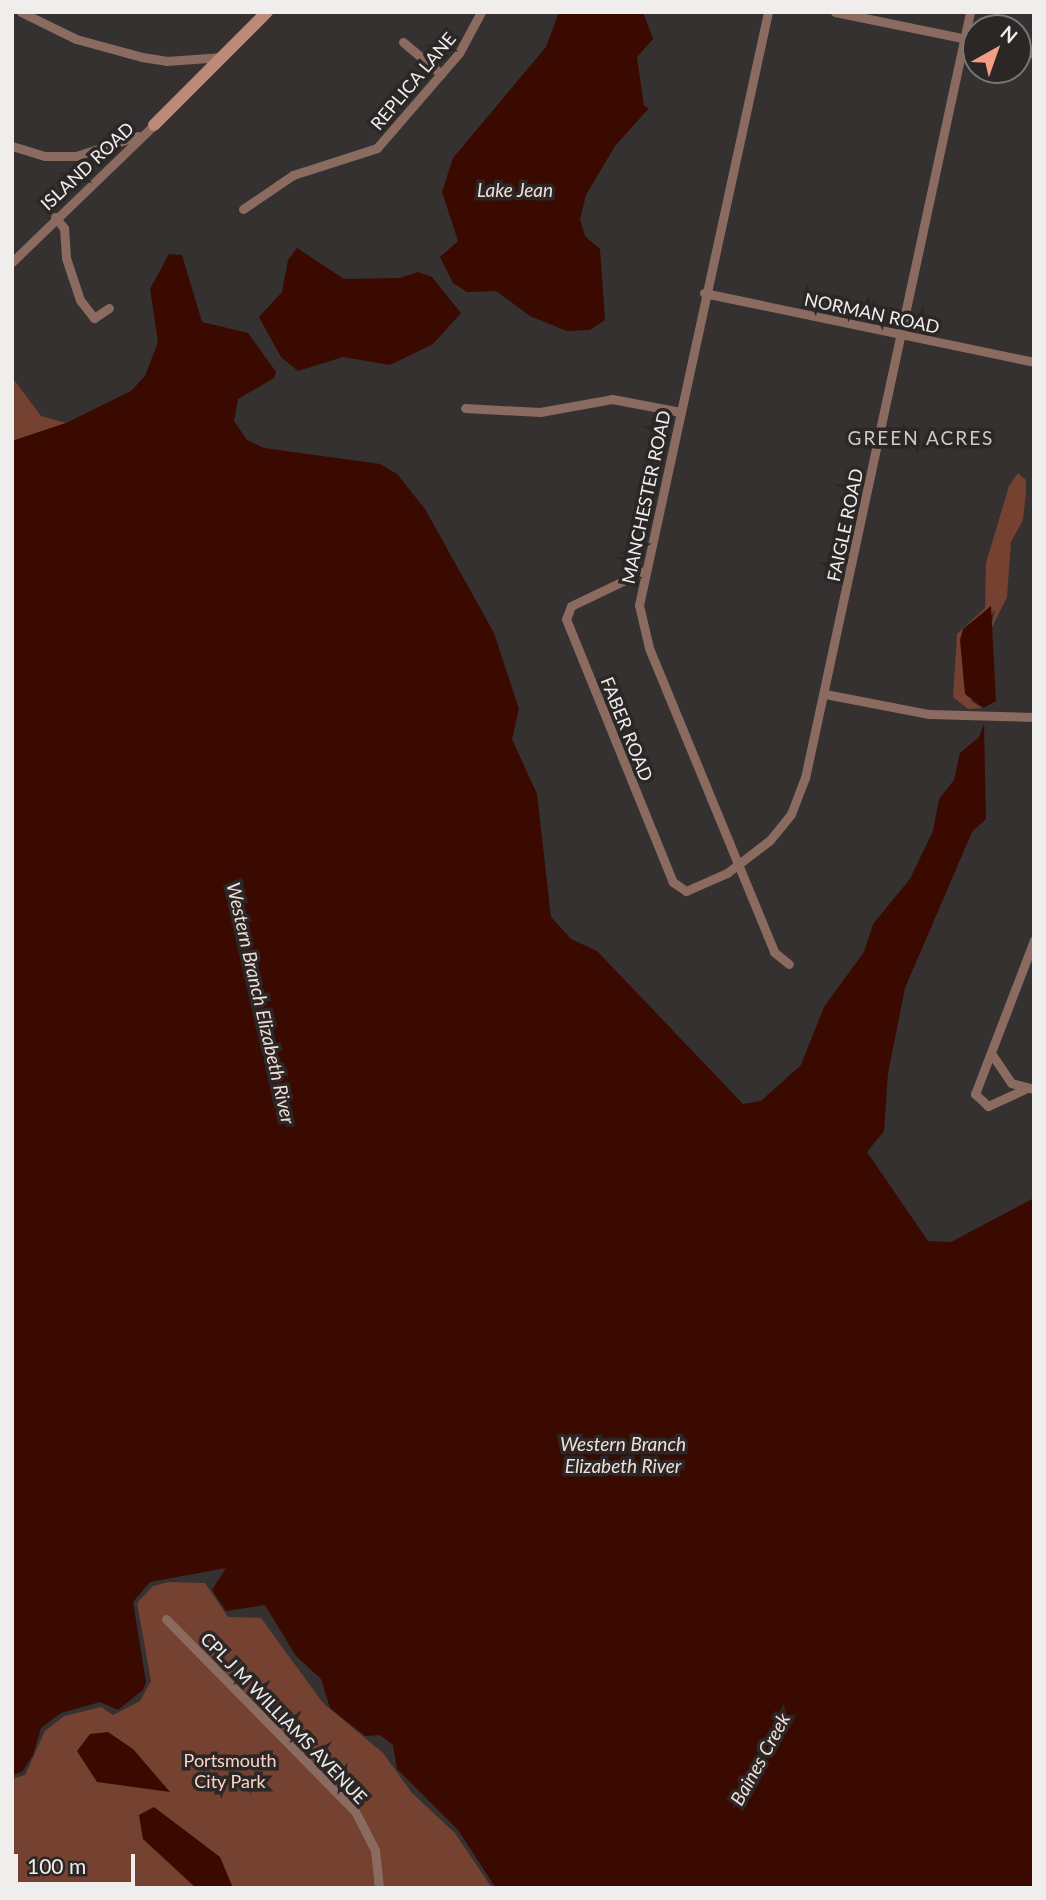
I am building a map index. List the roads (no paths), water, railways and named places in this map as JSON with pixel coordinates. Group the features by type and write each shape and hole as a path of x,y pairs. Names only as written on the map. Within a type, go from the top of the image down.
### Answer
{"street":[{"path":"21,12 84,42 142,57 166,61 223,57"},
{"path":"12,146 45,156 89,154 117,146 154,125 267,12"},
{"name":"REPLICA LANE","path":"243,209 293,175 377,148 442,74 481,12"},
{"name":"MANCHESTER ROAD","path":"768,12 644,571 642,628 774,952 789,964"},
{"path":"835,12 962,37"},
{"path":"403,42 442,74"},
{"name":"FAIGLE ROAD","path":"673,882 686,891 738,866 791,814 825,694 962,52"},
{"name":"ISLAND ROAD","path":"12,262 55,217 154,125"},
{"path":"55,217 64,228 66,258 80,300 94,318 109,307"},
{"name":"NORMAN ROAD","path":"704,293 1034,362"},
{"path":"465,408 540,412 612,399 681,412"},
{"name":"FABER ROAD","path":"644,571 571,606 566,622 673,882"},
{"path":"825,694 929,714 1034,717"},
{"path":"1029,1089 1000,1102 978,1102 976,1086 993,1056 1030,965 1034,940"},
{"path":"993,1056 1003,1076 1029,1089"},
{"name":"CPL J M WILLIAMS AVENUE","path":"166,1619 355,1811 375,1850 379,1888"}],"water":[{"name":"Lake Jean","path":"559,12 643,12 653,39 637,57 644,106 649,108 615,146 586,195 580,219 585,236 600,249 605,320 590,330 567,331 530,316 496,291 467,292 453,283 440,257 458,241 442,192 453,158 546,47"},
{"path":"297,248 344,279 400,278 418,272 432,277 461,313 433,344 390,365 343,357 298,371 281,357 259,317 282,292 288,260"},
{"name":"Western Branch Elizabeth River","path":"169,254 182,255 202,322 248,333 276,372 274,378 238,399 234,421 247,440 264,448 380,464 397,474 425,509 494,633 519,709 512,739 537,794 551,917 571,939 597,951 743,1104 761,1101 801,1065 824,1007 864,952 873,924 910,879 933,831 939,799 954,780 960,753 979,737 984,724 986,819 972,832 905,988 888,1073 884,1131 867,1152 928,1241 951,1242 1034,1198 1034,1888 496,1888 458,1830 397,1769 393,1745 380,1735 365,1736 330,1708 321,1679 296,1656 265,1605 226,1611 212,1590 226,1568 150,1582 133,1602 146,1682 143,1690 118,1710 100,1702 61,1713 41,1728 33,1755 22,1772 12,1775 12,441 66,423 131,391 145,376 158,342 150,289"},
{"path":"991,606 996,701 983,708 965,694 960,640 963,629"},
{"path":"108,1732 133,1749 170,1792 97,1782 77,1751 90,1734"},
{"path":"154,1807 220,1857 233,1888 196,1888 143,1839 139,1815"}],"district":[{"name":"GREEN ACRES","path":"921,438"}],"water label":[{"name":"Baines Creek","path":"760,1759"}],"park label":[{"name":"Portsmouth City Park","path":"230,1771"}]}
